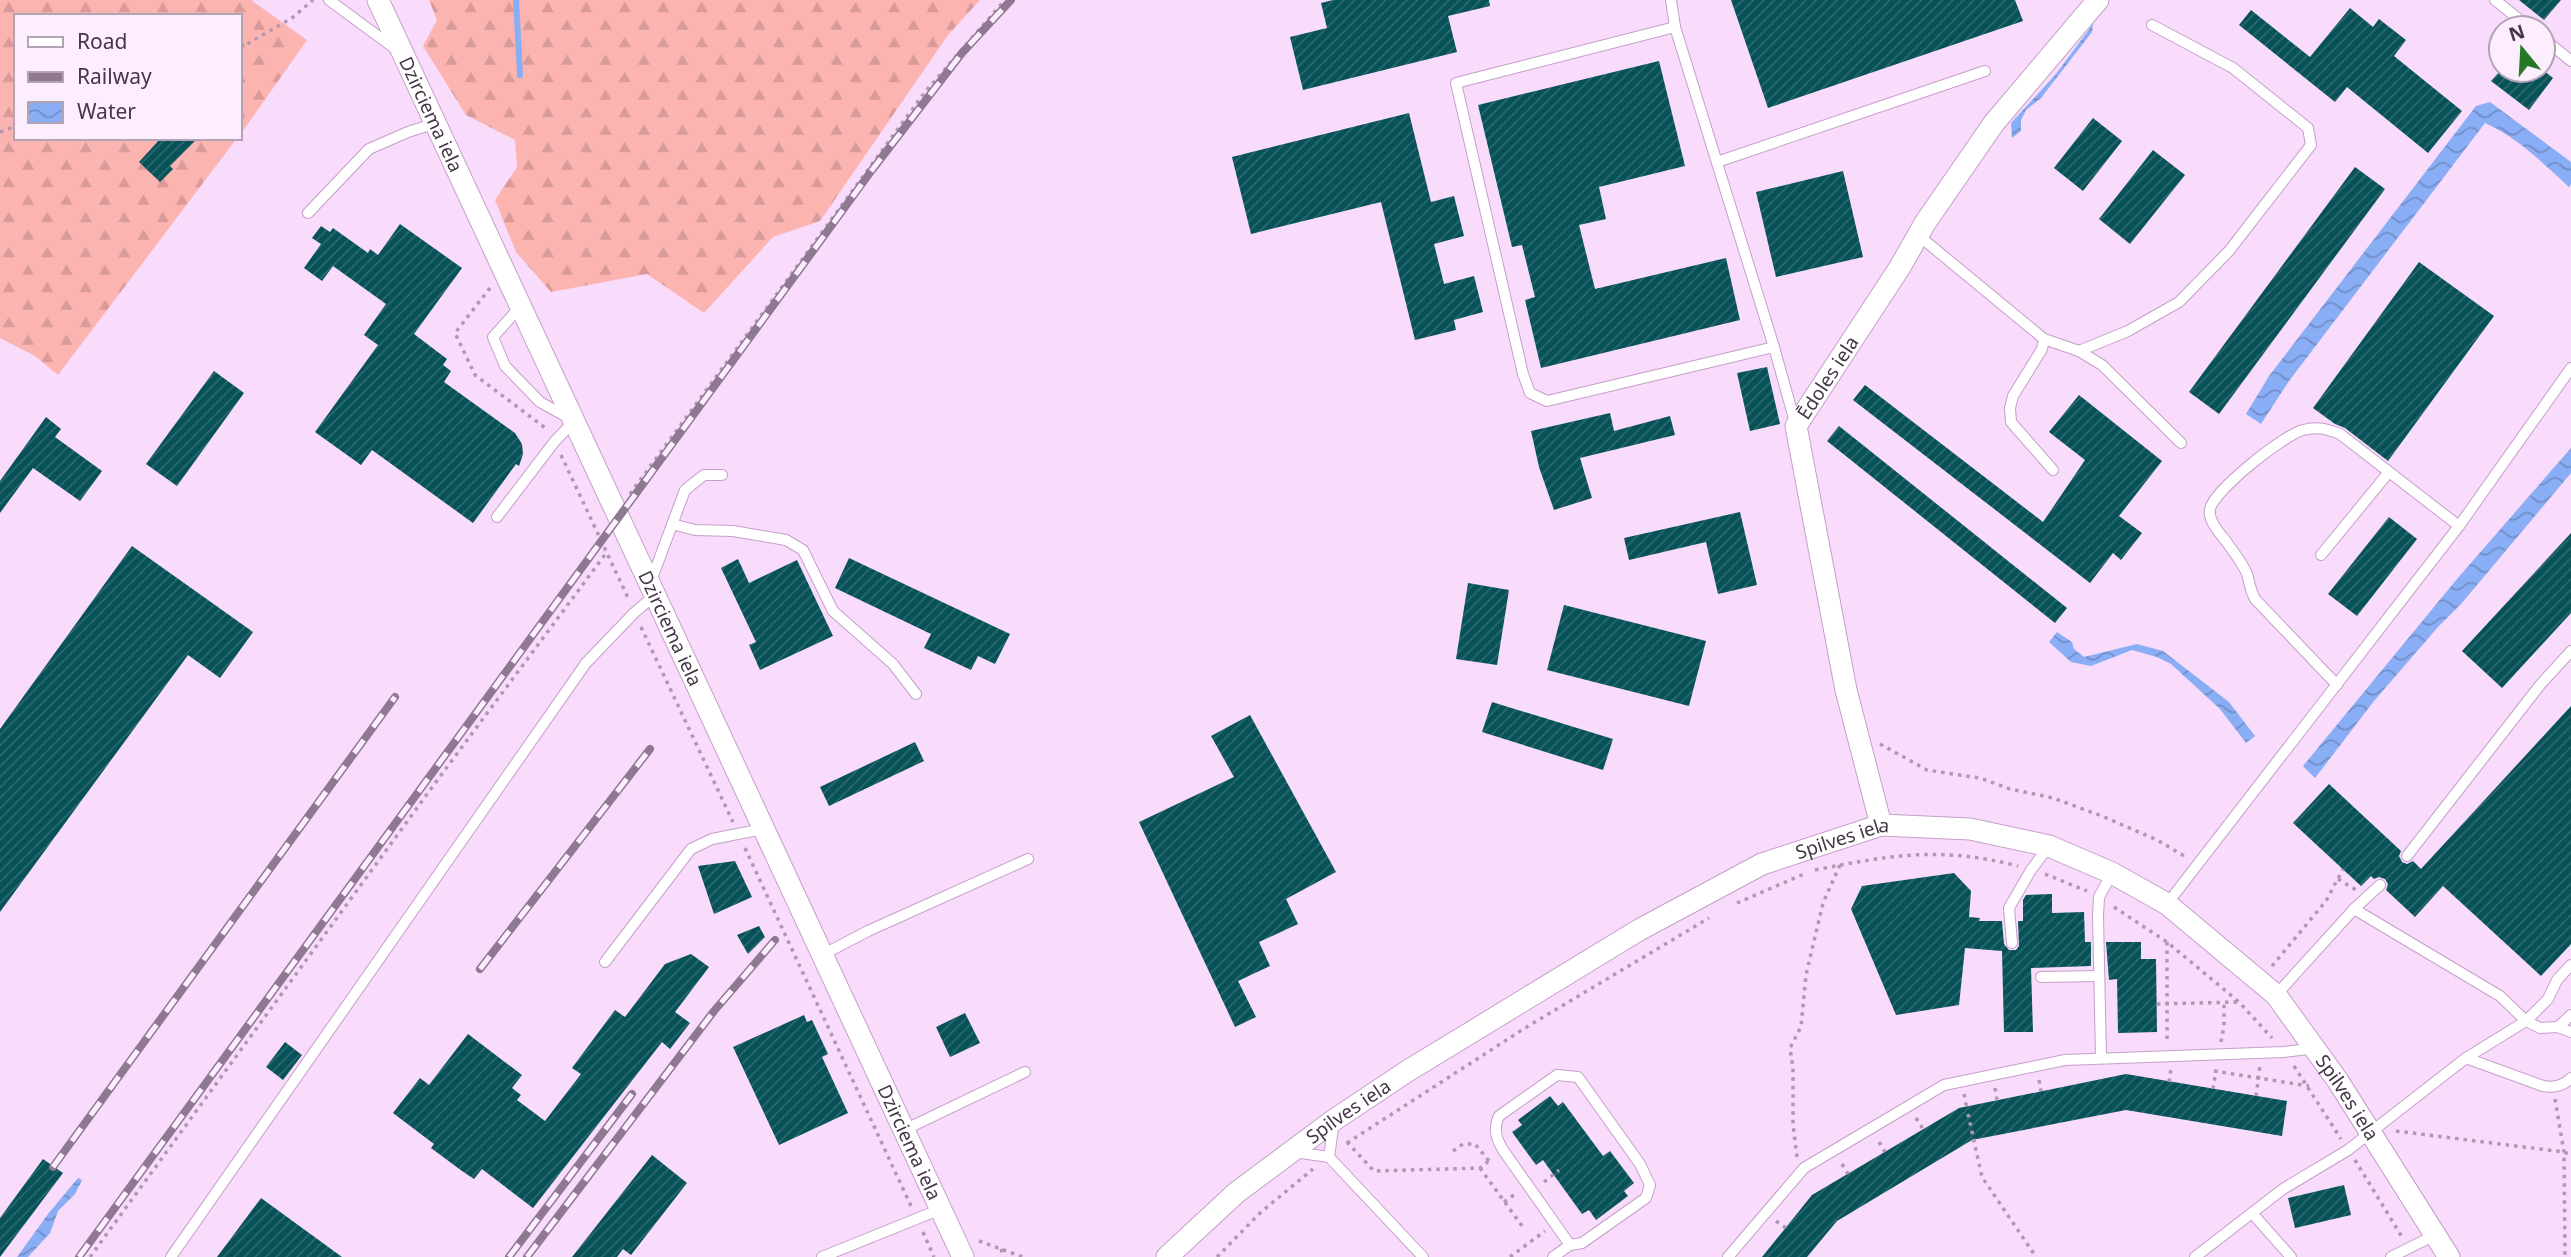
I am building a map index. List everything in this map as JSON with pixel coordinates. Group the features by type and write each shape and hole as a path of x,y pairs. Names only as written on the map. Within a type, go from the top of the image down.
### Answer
{"street":[{"name":"Dzirciema iela","path":"378,0 963,1257"},
{"name":"Ēdoles iela","path":"1881,825 1844,677 1796,426 1918,235 1994,124 2098,0"},
{"name":"Spilves iela","path":"1167,1257 1236,1193 1334,1120 1406,1072 1639,930 1762,864 1881,825 1970,829 2049,846 2112,873 2166,904 2267,988 2316,1048 2449,1257"}],"lane":[{"path":"329,0 405,56"},
{"path":"1671,0 1675,27 1796,426"},
{"path":"2495,0 2512,14"},
{"path":"2079,351 2128,331 2179,302 2229,251 2311,145 2308,128 2233,68 2152,25"},
{"path":"1675,27 1456,83 1524,374 1530,393 1547,401 1774,347"},
{"path":"2557,50 2571,61"},
{"path":"1717,162 1985,71"},
{"path":"308,213 369,149 436,123"},
{"path":"1918,235 2044,339 2079,351 2102,365 2181,443"},
{"path":"497,517 555,441 575,421 540,402 505,366 493,337 521,306"},
{"path":"2044,339 2042,349 2013,396 2010,408 2011,422 2053,470"},
{"path":"2166,904 2459,526 2571,368"},
{"path":"2337,685 2255,599 2249,589 2248,577 2242,564 2211,520 2210,510 2214,502 2245,468 2288,435 2318,427 2340,434 2459,526"},
{"path":"2321,555 2389,472"},
{"path":"171,1257 586,663 634,613 652,589 685,490 704,475 722,475"},
{"path":"672,524 695,530 733,531 786,540 803,550 833,611 893,664 916,694"},
{"path":"2407,856 2540,685 2571,651"},
{"path":"606,962 691,849 712,839 763,829"},
{"path":"2012,943 2010,908 2031,870 2049,846"},
{"path":"822,955 868,931 1028,859"},
{"path":"2101,1058 2099,897 2112,873"},
{"path":"2267,988 2380,885"},
{"path":"2354,909 2500,996 2526,1021 2540,1028 2558,1027 2571,1032"},
{"path":"2195,1257 2283,1189 2348,1150 2466,1058 2526,1021 2548,999 2557,980 2571,965"},
{"path":"2041,976 2099,976"},
{"path":"2558,1027 2571,1015"},
{"path":"1728,1257 1804,1168 1944,1085 2065,1060 2284,1052 2316,1048"},
{"path":"2466,1058 2553,1088 2571,1077"},
{"path":"904,1130 1025,1072"},
{"path":"1553,1257 1570,1245 1583,1243 1646,1198 1650,1185 1640,1164 1578,1077 1557,1075 1499,1116 1494,1127 1503,1150 1570,1245"},
{"path":"1329,1157 1334,1120"},
{"path":"1291,1152 1329,1157 1423,1257"},
{"path":"822,1257 941,1209"},
{"path":"2252,1213 2291,1257"},
{"path":"2391,1257 2435,1235"}],"path":[{"path":"242,47 292,18 313,0"},
{"path":"598,534 617,512 917,103 959,50 1005,0"},
{"path":"90,1257 607,552"},
{"path":"634,613 934,1257"},
{"path":"1857,732 1927,769 1980,778 2010,789 2053,798 2102,816 2157,840 2199,864"},
{"path":"1797,1159 1790,1048 1801,1027 1807,975 1823,903 1840,865 1849,836"},
{"path":"1731,906 1783,881 1814,870 1919,853 1961,854 2031,870 2065,880 2099,897 2167,942 2239,1002 2284,1052 2309,1086 2408,1248"},
{"path":"2267,988 2326,901 2343,869"},
{"path":"1217,1257 1278,1198 1348,1142 1525,1028 1710,917"},
{"path":"2167,942 2167,1015"},
{"path":"2157,1004 2239,1002"},
{"path":"2256,1096 2262,1053"},
{"path":"2157,1055 2163,1063 2172,1064"},
{"path":"2205,1070 2309,1086"},
{"path":"2553,1088 2564,1152 2565,1257"},
{"path":"1968,1114 1982,1177 2036,1257"},
{"path":"2371,1131 2399,1131 2571,1155"},
{"path":"1348,1142 1374,1171 1480,1168 1503,1150"},
{"path":"1453,1151 1463,1144 1475,1144 1489,1161"},
{"path":"1480,1168 1525,1230"},
{"path":"1532,1191 1559,1170"},
{"path":"1510,1257 1551,1219"},
{"path":"951,1231 1023,1257"},
{"path":"1001,1249 1004,1257"}],"green space":[{"path":"0,0 251,0 307,40 242,132 242,14 14,14 14,140 235,140 58,375 35,356 0,338"},
{"path":"429,0 980,0 948,35 820,221 773,237 704,313 647,274 551,292 516,252 495,200 517,167 515,140 466,115 423,46 437,20"}],"water":[{"path":"2093,24 2092,32 2041,98 2026,110 2021,120 2021,131 2012,138 2011,123 2056,74"},
{"path":"2490,102 2571,162 2569,187 2519,143 2485,123 2289,381 2261,424 2246,414 2269,376 2476,106"},
{"path":"2571,448 2571,473 2461,604 2374,701 2315,778 2303,766 2457,579"},
{"path":"2057,632 2072,642 2074,649 2084,657 2137,644 2163,651 2229,702 2255,736 2246,743 2220,709 2171,664 2132,650 2091,666 2071,662 2049,642"},
{"path":"78,1178 82,1180 75,1194 58,1211 50,1233 28,1257 17,1257 48,1214"}],"building":[{"path":"1333,0 1489,0 1490,6 1448,16 1457,52 1303,90 1290,37 1327,28 1321,3"},
{"path":"1731,0 2015,0 2023,21 1768,108"},
{"path":"2519,0 2561,0 2549,14 2536,14"},
{"path":"2350,8 2373,27 2379,19 2406,40 2394,56 2462,111 2428,153 2347,87 2335,102 2239,25 2251,10 2310,57"},
{"path":"1659,61 1685,166 1599,187 1606,219 1579,225 1595,289 1726,258 1740,320 1541,368 1525,300 1535,297 1522,245 1512,247 1478,105"},
{"path":"2495,84 2548,84 2529,110"},
{"path":"1409,113 1431,202 1454,196 1464,236 1434,244 1444,284 1474,276 1483,312 1454,320 1456,330 1415,340 1381,202 1251,234 1232,157"},
{"path":"2093,118 2122,141 2083,191 2054,168"},
{"path":"159,140 196,140 170,166 173,169 160,182 139,162"},
{"path":"2153,150 2185,175 2130,244 2099,219"},
{"path":"2355,167 2385,189 2219,414 2189,392"},
{"path":"1843,171 1863,257 1776,277 1756,192"},
{"path":"400,224 462,268 414,334 447,359 443,365 451,371 444,382 515,433 522,444 523,454 519,466 516,464 473,523 372,450 361,465 315,432 378,345 364,335 386,304 333,266 322,281 304,268 321,244 312,238 321,226 330,232 333,228 368,253 370,249 378,255"},
{"path":"2419,262 2494,316 2388,461 2345,428 2313,408"},
{"path":"1767,367 1780,424 1750,431 1737,373"},
{"path":"214,371 244,393 177,486 146,464"},
{"path":"1865,385 2043,522 2085,460 2049,432 2079,395 2162,461 2119,516 2142,533 2121,560 2113,553 2090,583 1853,400"},
{"path":"1610,413 1614,431 1670,416 1675,435 1580,458 1592,498 1554,510 1539,467 1531,431"},
{"path":"46,417 61,429 55,437 102,471 80,501 33,468 0,513 0,481"},
{"path":"1839,426 2067,608 2055,623 1827,441"},
{"path":"1740,512 1757,585 1718,594 1706,542 1629,560 1624,538"},
{"path":"2389,517 2417,539 2357,616 2328,594"},
{"path":"2571,533 2571,613 2502,688 2462,651"},
{"path":"132,546 253,632 220,678 188,655 0,912 0,729"},
{"path":"849,558 1010,634 995,664 978,656 971,670 924,648 931,634 835,588"},
{"path":"738,559 749,583 797,560 833,636 760,670 749,645 756,642 721,568"},
{"path":"1468,583 1509,590 1497,665 1456,659"},
{"path":"1564,605 1706,641 1689,706 1547,670"},
{"path":"1492,702 1613,739 1603,770 1482,732"},
{"path":"2571,706 2571,944 2541,976 2443,886 2415,917 2386,890 2388,884 2385,879 2374,879 2371,876 2361,886 2293,823 2329,784 2401,851 2399,856 2402,862 2407,864 2413,861 2421,869"},
{"path":"1250,715 1336,872 1286,899 1298,924 1259,942 1270,966 1238,981 1256,1017 1235,1027 1139,822 1234,777 1211,736"},
{"path":"915,742 924,761 829,806 820,787"},
{"path":"735,861 752,897 714,914 698,866"},
{"path":"1954,873 1971,891 1969,917 1980,918 1979,921 2002,921 2004,944 2009,950 2016,950 2019,946 2018,921 2023,921 2023,900 2026,895 2052,894 2052,913 2084,912 2085,942 2091,942 2091,966 2031,968 2033,1032 2004,1032 2002,951 1965,948 1959,1005 1896,1015 1851,909 1862,886"},
{"path":"759,926 765,937 748,954 737,935"},
{"path":"2106,942 2141,942 2141,959 2156,959 2157,1032 2118,1033 2117,979 2109,980"},
{"path":"691,954 709,967 675,1012 690,1023 670,1049 662,1042 533,1208 482,1169 474,1179 462,1171 431,1148 434,1144 393,1113 420,1078 429,1085 468,1034 522,1075 512,1088 521,1095 517,1100 545,1121 581,1074 572,1068 615,1010 625,1017 665,964"},
{"path":"965,1013 980,1043 950,1057 936,1027"},
{"path":"804,1015 807,1022 812,1020 828,1054 822,1057 848,1113 779,1145 733,1047"},
{"path":"285,1042 302,1055 283,1080 266,1067"},
{"path":"2126,1074 2287,1101 2282,1136 2126,1110 1972,1140 1837,1221 1807,1257 1762,1257 1812,1195 1959,1108"},
{"path":"1550,1096 1558,1106 1563,1102 1603,1156 1610,1151 1634,1183 1624,1191 1628,1196 1596,1220 1589,1210 1582,1214 1543,1160 1536,1165 1512,1132 1522,1125 1518,1120"},
{"path":"652,1155 687,1183 631,1255 623,1249 617,1257 572,1257"},
{"path":"43,1159 63,1173 0,1257 0,1218"},
{"path":"2344,1185 2351,1215 2295,1228 2288,1198"},
{"path":"261,1198 342,1257 217,1257"}],"waterway":[{"path":"516,0 520,75"}],"railway":[{"path":"79,1257 872,170 962,53 1011,0"},
{"path":"53,1167 395,697"},
{"path":"480,969 650,749"},
{"path":"527,1257 714,1011 775,940"},
{"path":"509,1257 632,1094"}]}
